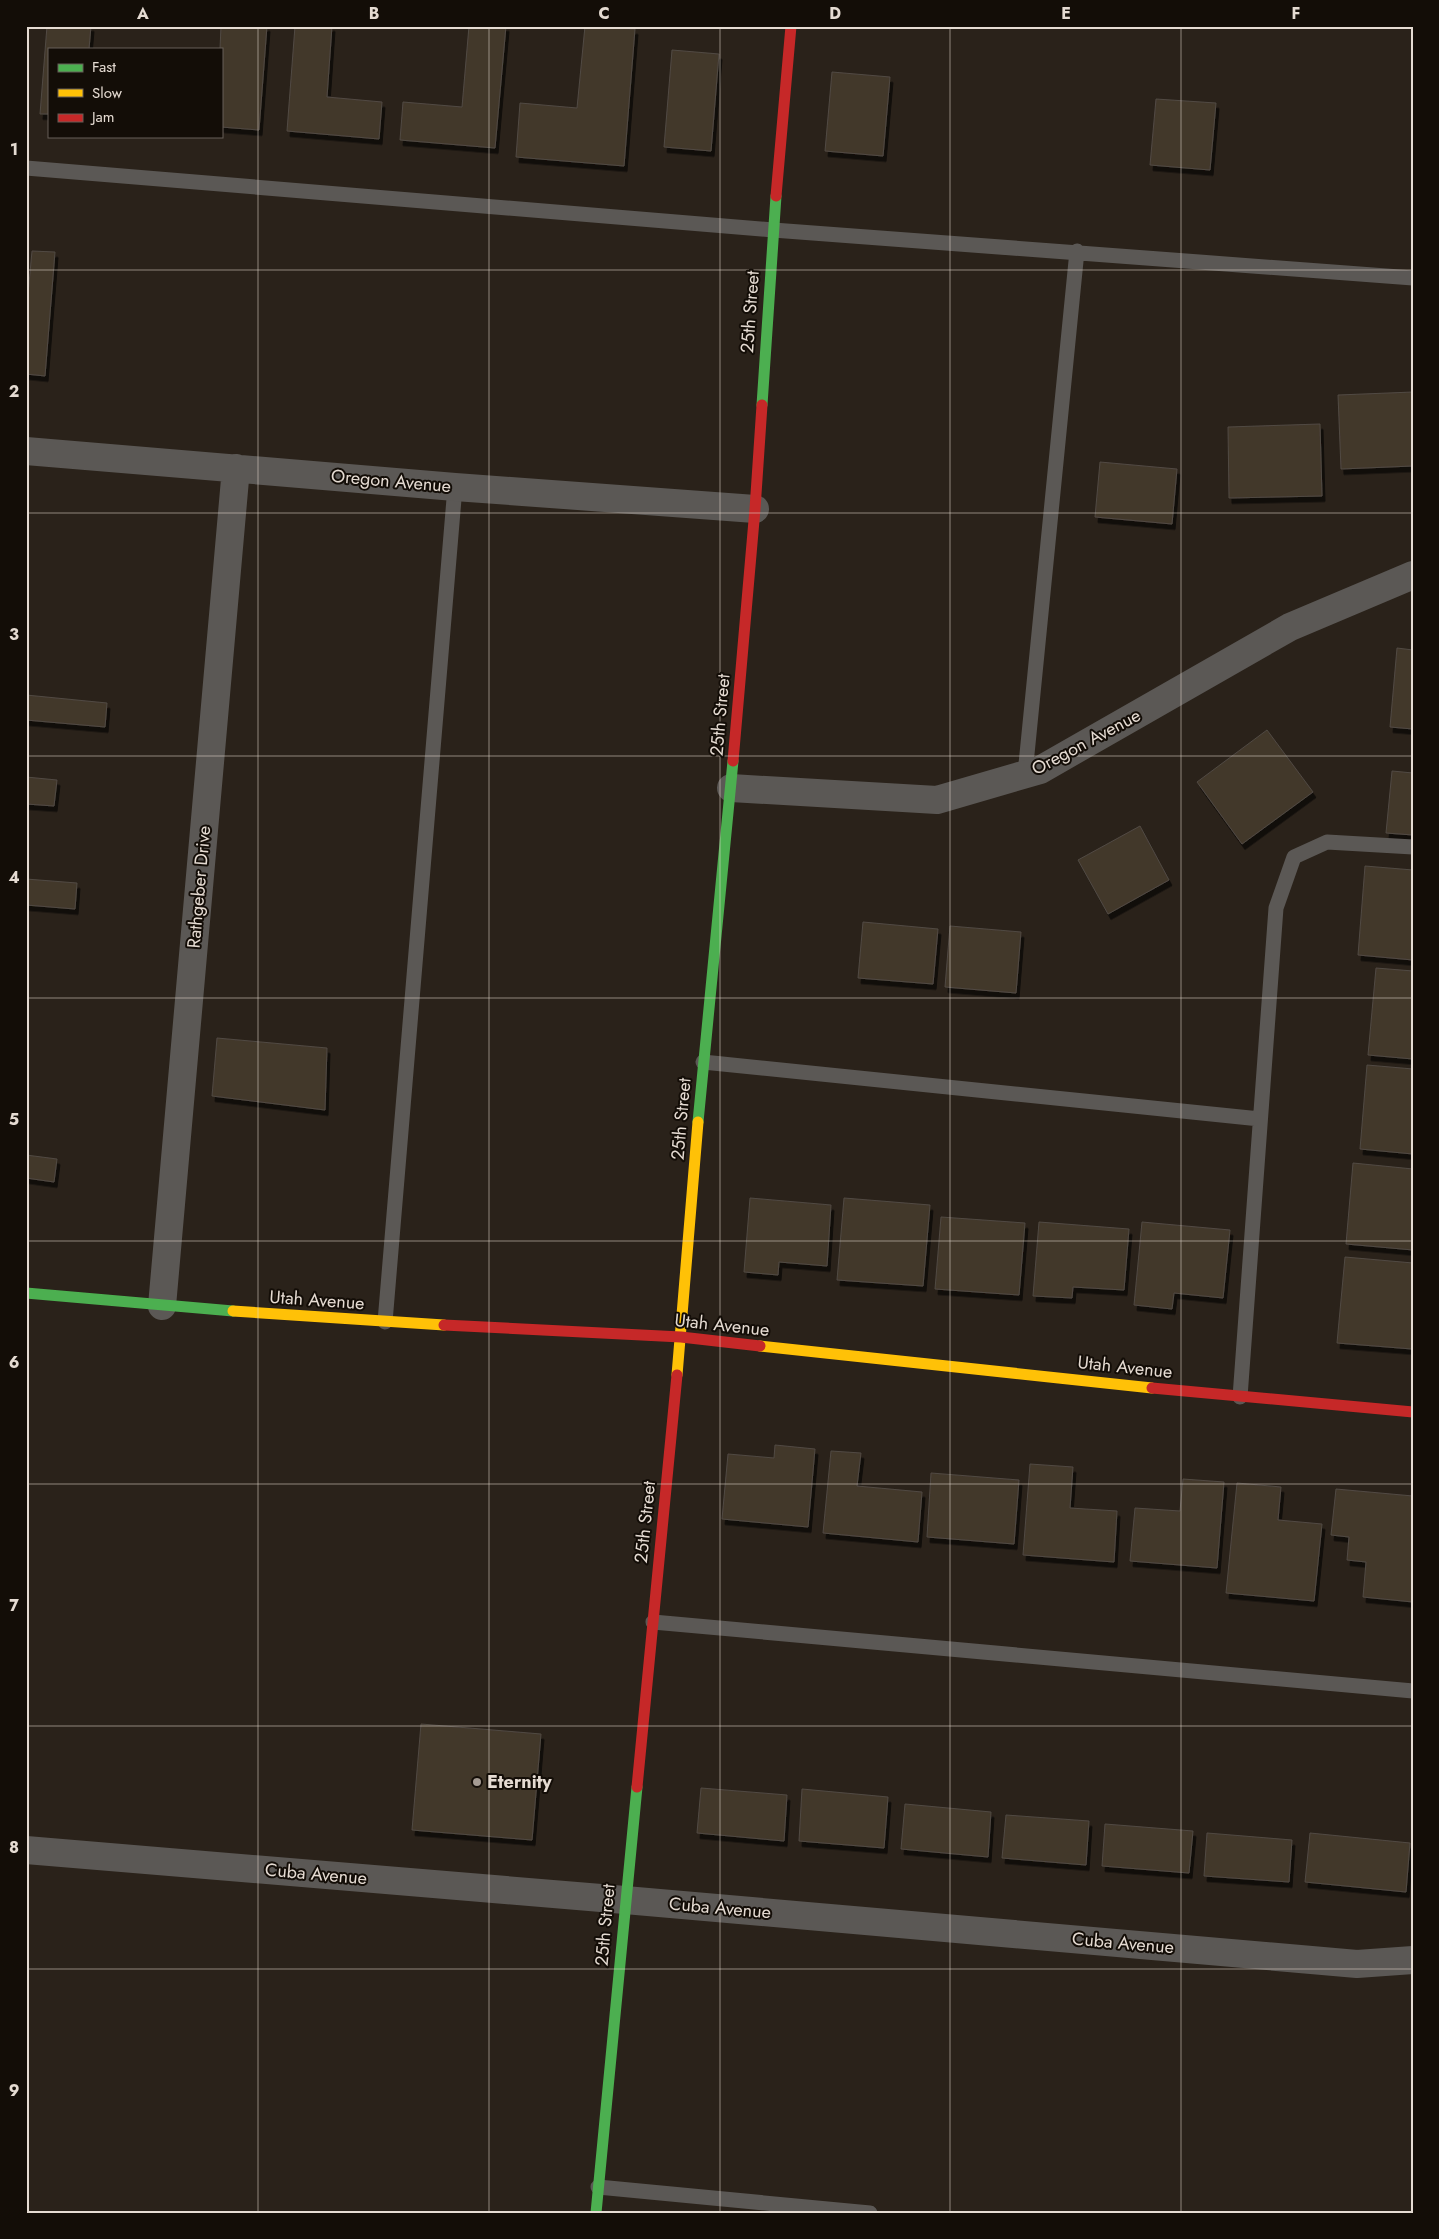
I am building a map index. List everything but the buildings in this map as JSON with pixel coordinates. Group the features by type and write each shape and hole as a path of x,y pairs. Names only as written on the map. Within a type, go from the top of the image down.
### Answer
{"street":[{"name":"25th Street","path":"596,2213 681,1337 704,1062 731,788 755,509 773,230 790,26"},
{"name":"Oregon Avenue","path":"26,451 455,487 755,509"},
{"name":"Rathgeber Drive","path":"162,1306 236,468"},
{"name":"Oregon Avenue","path":"731,788 937,800 1040,770 1290,627 1413,576"},
{"name":"Utah Avenue","path":"26,1293 162,1306 385,1322 681,1337 1240,1397 1413,1412"},
{"name":"Cuba Avenue","path":"26,1850 1347,1963 1413,1960"}],"lane":[{"path":"26,168 773,230 1077,251 1413,278"},
{"path":"1025,774 1077,251"},
{"path":"385,1322 455,487"},
{"path":"1240,1397 1276,908 1294,858 1327,842 1413,847"},
{"path":"704,1062 1260,1119"},
{"path":"653,1622 1413,1691"},
{"path":"598,2187 870,2213"}],"traffic: fast":[{"path":"762,405 776,196"},
{"path":"698,1122 733,761"},
{"path":"26,1293 233,1311"},
{"path":"596,2213 637,1787"}],"traffic: slow":[{"path":"677,1375 698,1122"},
{"path":"233,1311 444,1325"},
{"path":"760,1346 1152,1388"}],"traffic: jam":[{"path":"776,196 791,26"},
{"path":"733,761 762,405"},
{"path":"444,1325 681,1337 760,1346"},
{"path":"637,1787 677,1375"},
{"path":"1152,1388 1413,1412"}],"place":[{"name":"Eternity","path":"477,1782"}]}
